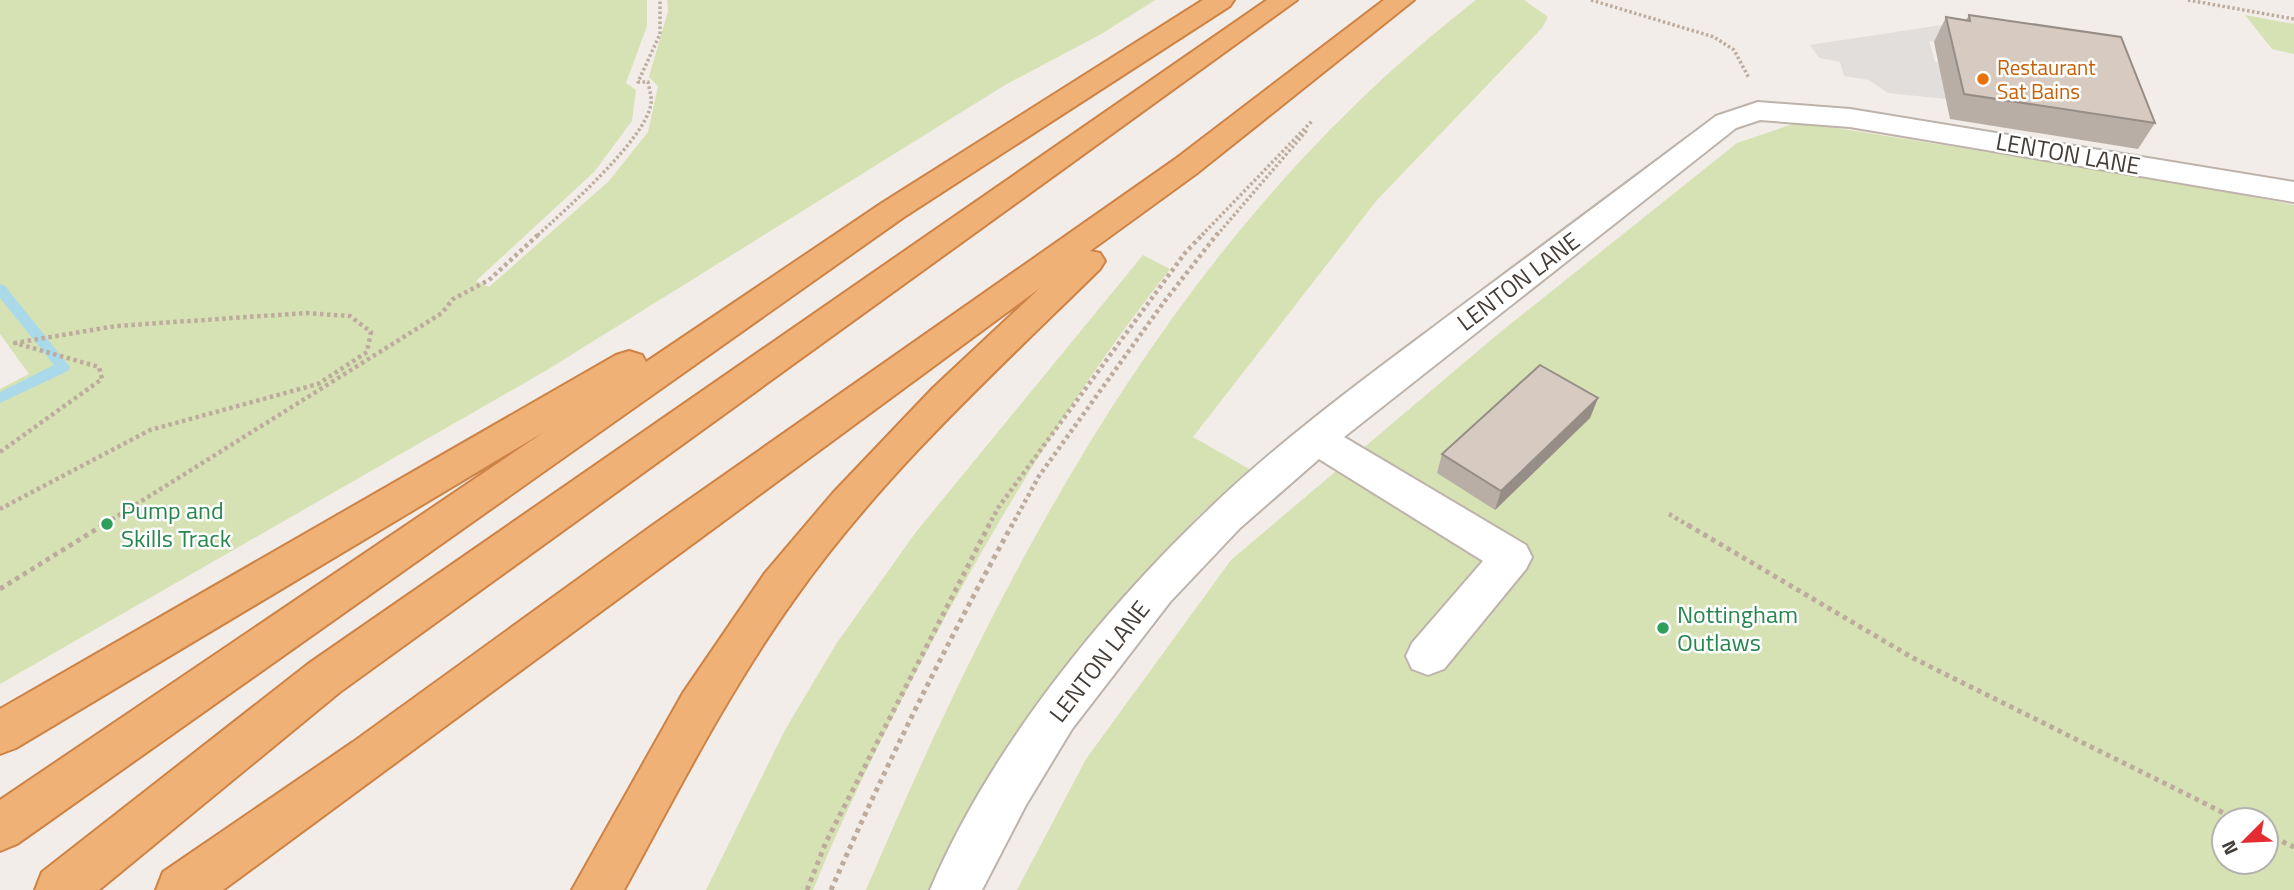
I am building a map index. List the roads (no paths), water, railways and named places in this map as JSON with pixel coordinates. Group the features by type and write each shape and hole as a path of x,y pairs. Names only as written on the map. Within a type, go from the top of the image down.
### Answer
{"highway":[{"path":"0,733 893,210 1221,0"},
{"path":"60,890 324,678 1284,0"},
{"path":"181,890 370,757 665,539 1185,167 1401,0"},
{"path":"597,890 699,707 780,584 848,504 946,397 1185,167"},
{"path":"0,828 893,210"},
{"path":"214,890 370,757"}],"street":[{"name":"LENTON LANE","path":"955,890 1009,789 1056,715 1155,590 1226,517 1351,409 1726,122 1758,111 1916,127 2294,192"},
{"path":"1317,439 1511,557 1428,656"}],"waterway":[{"path":"0,289 63,367 0,398"}],"place":[{"name":"Restaurant Sat Bains","path":"1983,79"},
{"name":"Pump and Skills Track","path":"107,524"},
{"name":"Nottingham Outlaws","path":"1663,628"}]}
